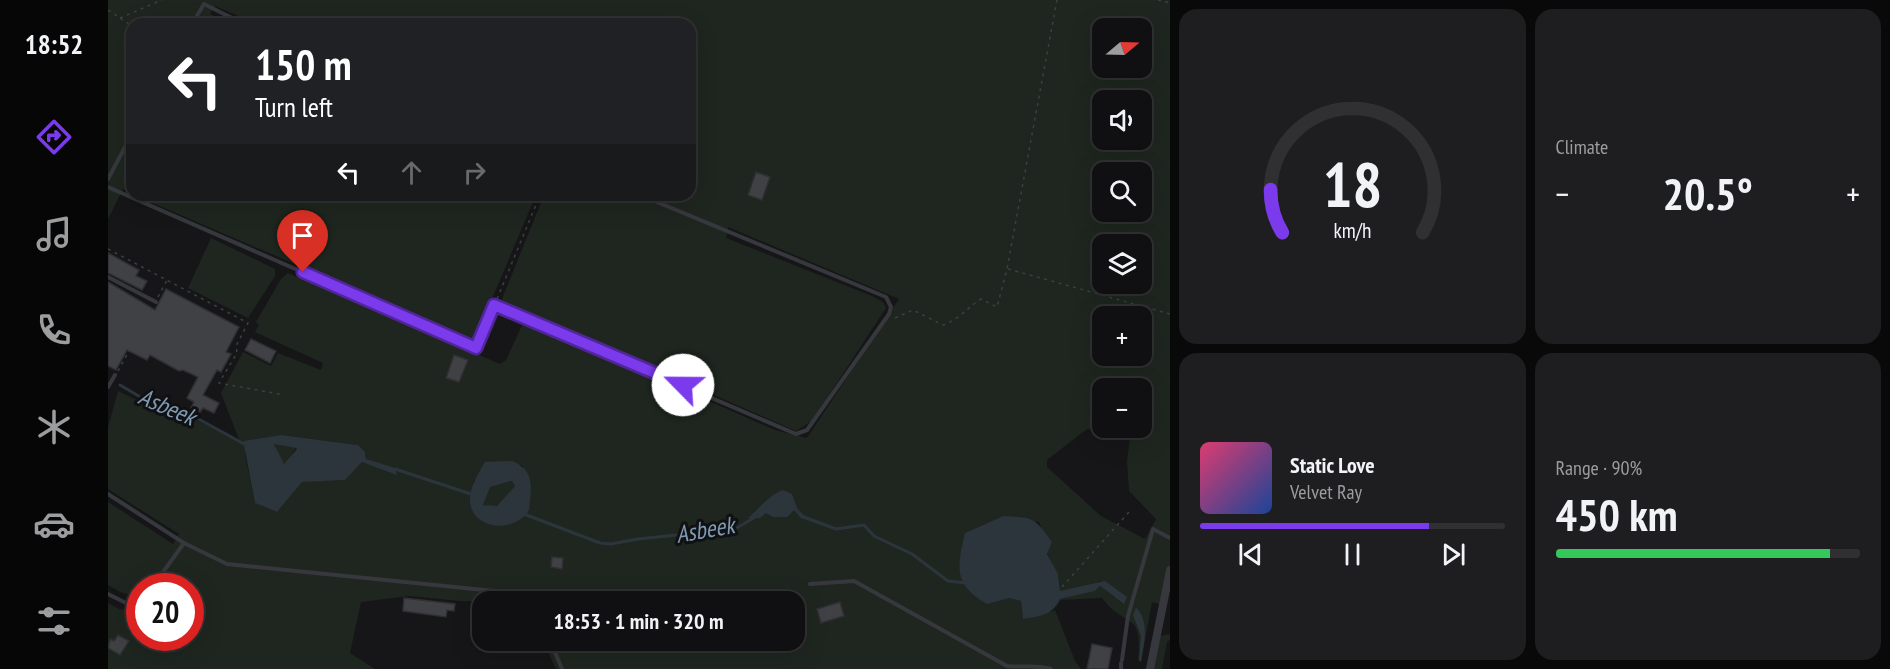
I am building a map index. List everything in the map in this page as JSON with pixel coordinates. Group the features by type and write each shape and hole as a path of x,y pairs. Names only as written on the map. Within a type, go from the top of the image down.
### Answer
{"street":[{"path":"1150,669 1170,570"}],"lane":[{"path":"195,18 204,3 233,18"},
{"path":"108,179 126,145"},
{"path":"108,188 126,196"},
{"path":"138,201 476,348 494,305 796,434 801,434 812,424 883,323 891,307 886,297 654,201"},
{"path":"108,277 156,302"},
{"path":"108,387 115,375"},
{"path":"108,494 184,543 227,564 494,591"},
{"path":"1121,664 1128,616 1153,529 1170,538"},
{"path":"162,573 184,543"},
{"path":"810,584 854,581 1007,666 1022,668 1040,665 1051,669"},
{"path":"108,594 126,603"},
{"path":"554,651 562,669"}],"path":[{"path":"120,18 162,0"},
{"path":"883,323 912,310 943,325 955,321 967,308 981,299 997,307 1007,268 1057,0"},
{"path":"1158,0 1170,3"},
{"path":"108,10 126,22"},
{"path":"494,305 537,201"},
{"path":"108,249 248,323 236,346 237,353 219,383 284,395"},
{"path":"1007,268 1170,314"},
{"path":"115,375 167,280"},
{"path":"1062,587 1129,512"}],"shaded area":[{"path":"108,0 1170,0 1170,589 1160,636 1170,634 1170,640 1167,642 1162,669 1146,669 1160,604 1152,602 1141,662 1138,660 1138,633 1135,627 1102,598 1060,600 1055,610 1075,661 1081,669 556,669 548,651 805,651 805,591 472,591 472,601 409,596 361,602 350,653 375,669 108,669 108,603 126,610 126,651 204,651 204,573 126,573 126,593 108,585 108,502 173,544 179,534 108,489 108,427 118,391 175,418 179,411 240,442 221,393 243,352 271,366 278,353 321,370 323,363 255,332 259,325 256,322 281,279 288,273 500,364 506,360 523,323 529,322 775,430 807,438 899,299 728,227 726,238 872,296 883,302 886,308 812,421 796,431 504,303 502,299 542,201 696,201 696,18 243,18 215,6 210,14 218,18 126,18 126,191 123,189 108,219","holes":["1092,378 1152,378 1152,438 1130,438 1127,461 1129,491 1156,519 1145,539 1101,516 1047,467 1047,460 1087,429 1092,429","281,435 358,445 367,456 345,480 302,481 277,512 255,503 245,454","522,465 529,504 526,516 470,504 474,480","1003,516 1039,522 1046,551 1058,577 1059,592 1092,586 1100,581 1116,599 1101,586 1095,591 1059,599 1055,610 1023,619 1021,601 965,585 965,533"]},
{"path":"148,201 533,201 474,341"},
{"path":"211,238 275,269 275,276 248,318 188,288"},
{"path":"281,435 358,445 365,452 366,459 395,468 397,475 362,462 345,480 302,482 277,512 255,503 244,441","holes":["274,444 296,448 284,464"]},
{"path":"274,443 296,448 286,464 280,461"},
{"path":"512,461 520,465 528,475 531,488 529,510 515,523 496,526 479,519 473,512 470,502 471,492 474,481 485,462","holes":["512,481 515,486 497,506 483,505 490,487"]},
{"path":"513,481 515,486 497,507 483,505 489,487"},
{"path":"783,490 792,494 797,508 806,518 802,519 794,510 787,517 773,517 766,513 760,518 748,518 769,498"},
{"path":"1003,516 1032,520 1046,534 1052,542 1047,554 1058,574 1060,591 1105,581 1127,597 1124,604 1100,586 1095,591 1060,599 1053,609 1045,614 1023,619 1021,601 1009,598 987,604 976,597 963,582 960,574 960,556 965,533"},
{"path":"1136,607 1145,626 1141,662 1139,660 1141,636 1133,615"}],"building":[{"path":"756,172 770,177 762,200 748,195"},
{"path":"108,253 139,270 136,276 147,281 142,290 108,273"},
{"path":"108,282 155,310 166,289 239,327 226,352 231,354 221,372 217,370 203,395 219,403 214,413 203,408 200,412 191,408 194,402 187,398 198,377 183,370 179,371 150,355 147,360 127,350 116,370 108,366"},
{"path":"251,339 276,351 270,363 245,350"},
{"path":"454,355 468,360 459,382 446,378"},
{"path":"552,557 563,558 562,569 551,567"},
{"path":"404,598 455,604 454,611 447,610 446,617 403,611"},
{"path":"840,602 844,616 821,623 817,609"},
{"path":"118,635 126,639 126,646 120,655 108,648 110,639 114,641"},
{"path":"1092,644 1112,648 1108,669 1087,669"}],"waterway":[{"name":"Asbeek","path":"120,385 159,408 173,405 246,445"},
{"name":"Asbeek","path":"395,469 474,495"},
{"name":"Asbeek","path":"524,514 600,543 611,544 735,529 757,516"},
{"name":"Asbeek","path":"801,516 836,529 864,525 874,536 912,554 948,581 966,583"}],"route":[{"path":"303,272 476,348 494,305 683,385"}]}
